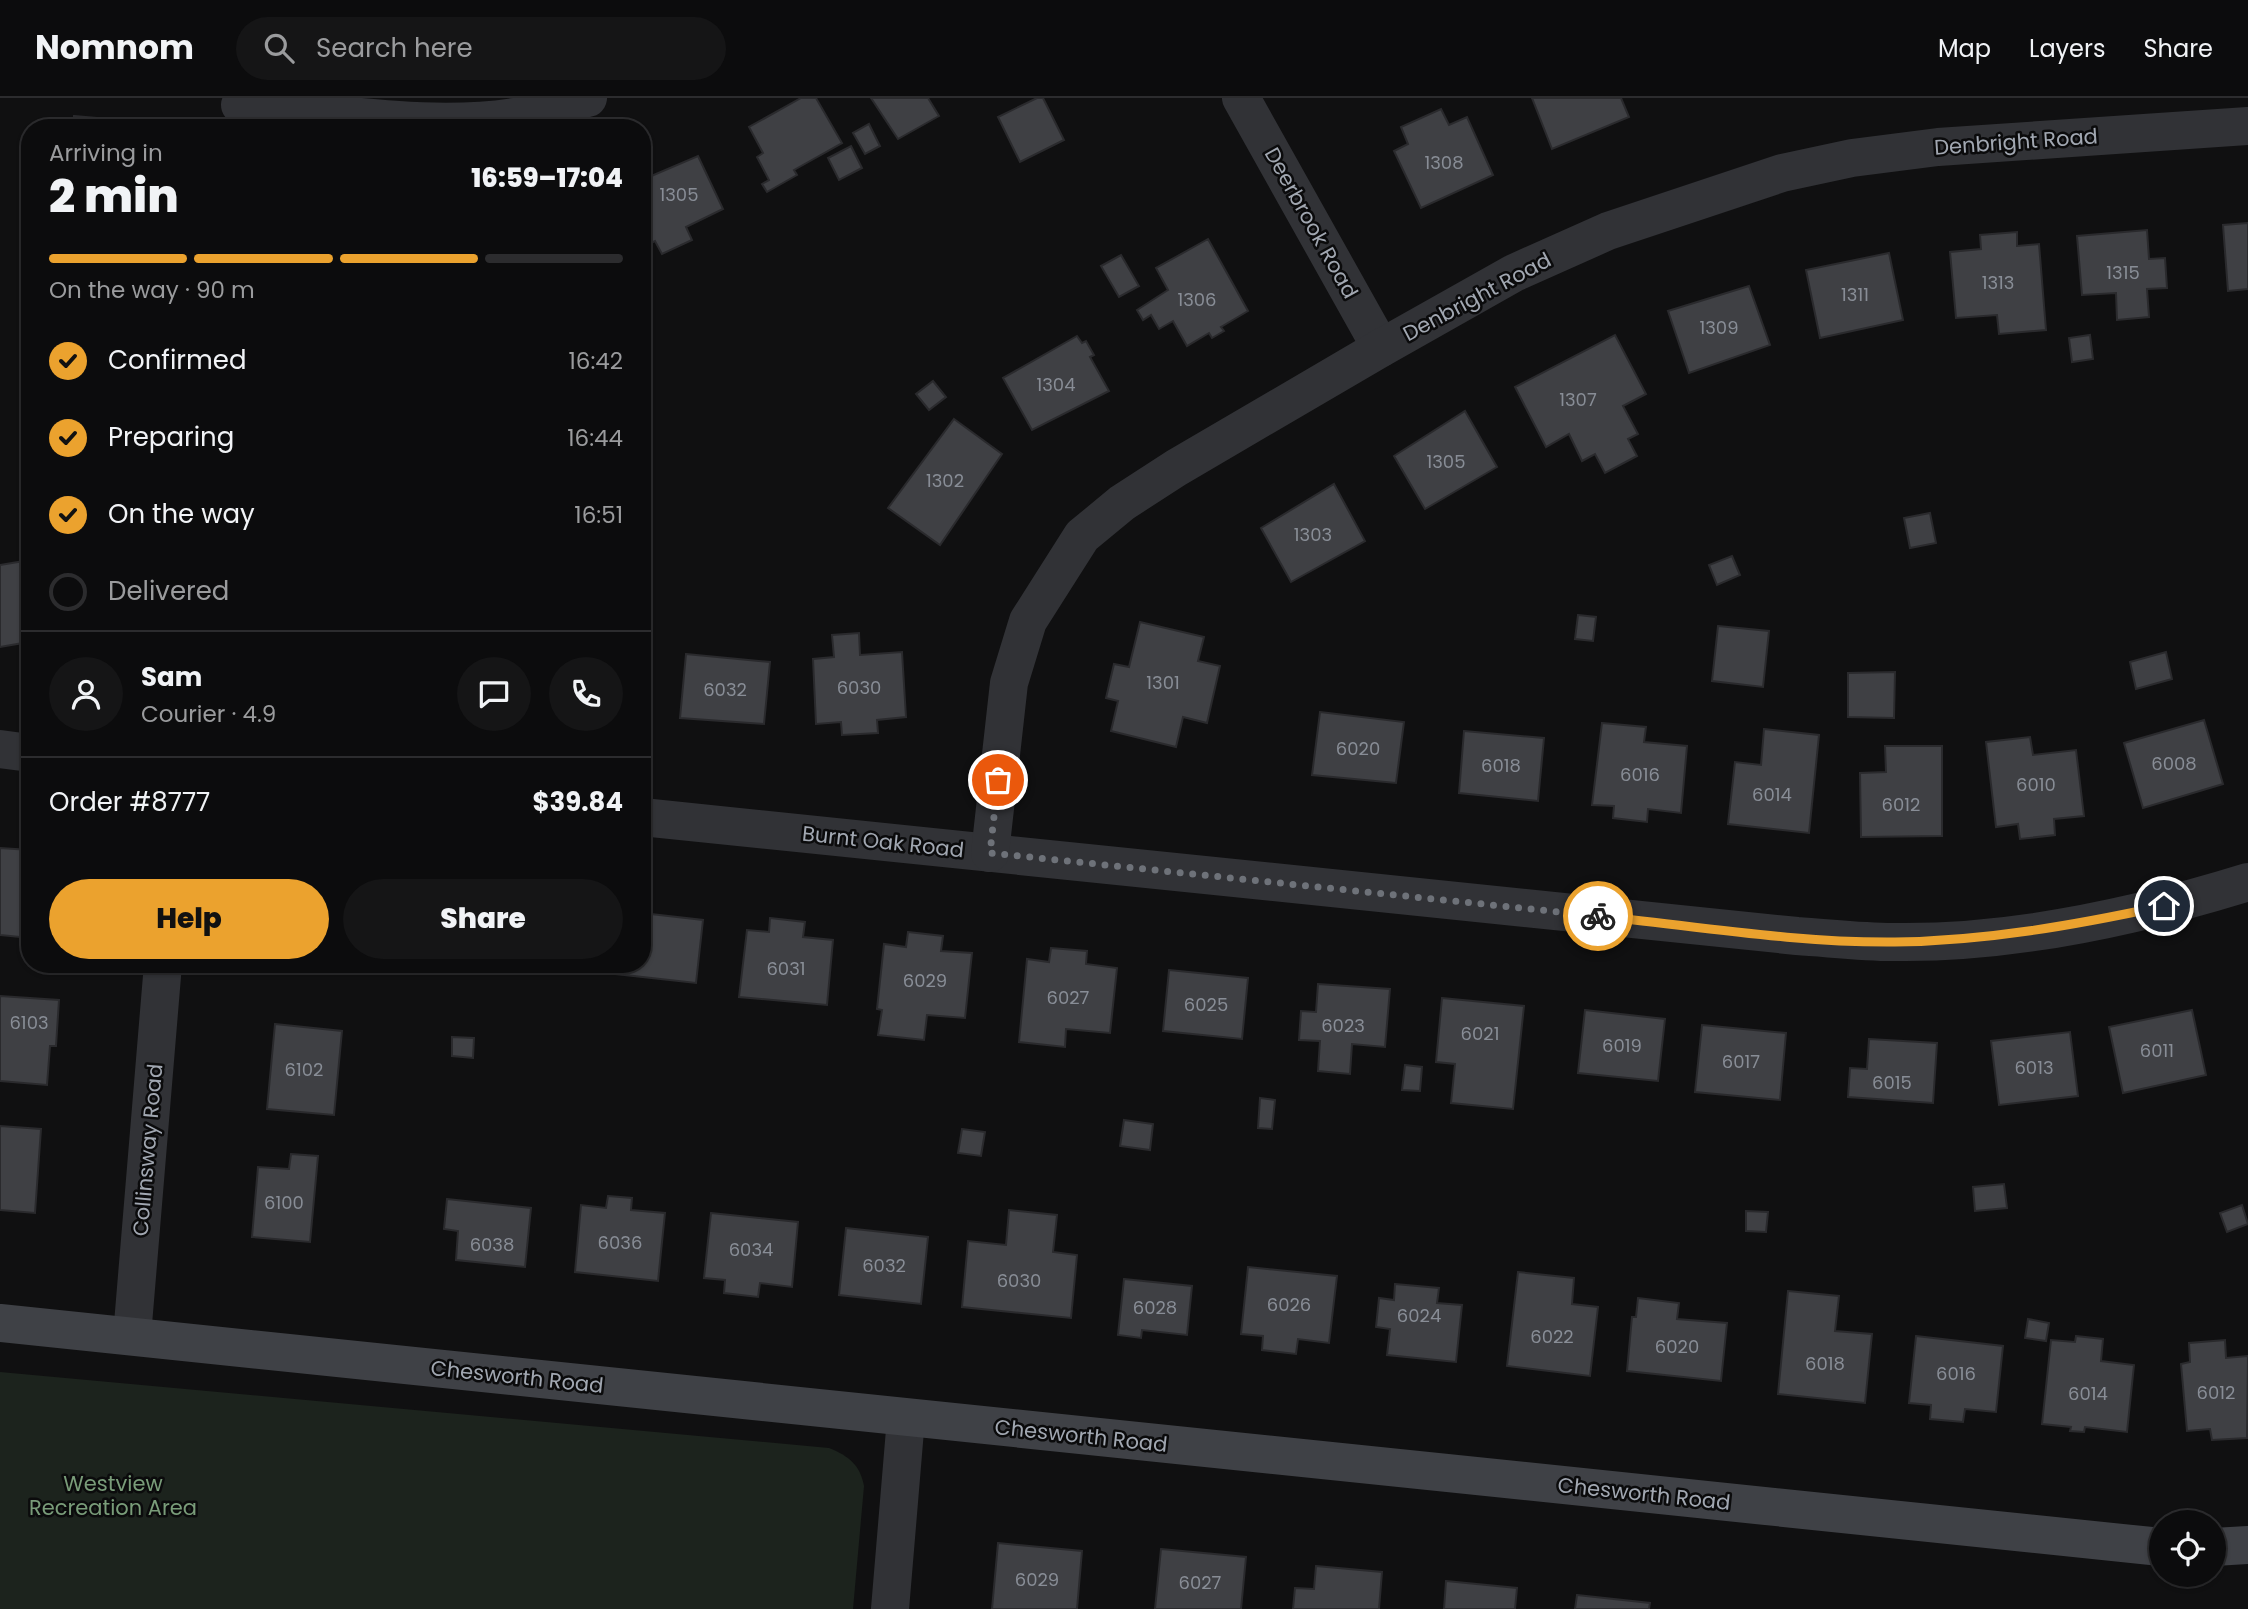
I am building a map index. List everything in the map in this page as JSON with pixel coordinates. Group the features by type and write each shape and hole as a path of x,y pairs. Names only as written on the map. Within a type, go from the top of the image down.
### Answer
{"street":[{"path":"480,119 531,114 588,98"},
{"name":"Deerbrook Road","path":"1241,98 1381,348"},
{"path":"239,110 394,119"},
{"name":"Denbright Road","path":"990,853 1009,682 1028,621 1082,536 1122,503 1176,468 1381,348 1514,273 1608,231 1782,173 1852,158 1938,147 2248,126"},
{"path":"0,750 21,751"},
{"name":"Burnt Oak Road","path":"651,818 1797,936 1894,942 1994,936 2086,922 2190,900 2248,882"},
{"name":"Collinsway Road","path":"132,1336 162,973"},
{"name":"Chesworth Road","path":"0,1323 2149,1546"},
{"path":"890,1609 906,1418"},
{"path":"2226,1546 2248,1545"}],"green space":[{"name":"Westview Recreation Area","path":"0,1372 829,1448 852,1462 860,1472 864,1486 853,1609 0,1609"}],"building":[{"path":"801,98 816,98 842,143 794,170 797,175 767,192 762,184 769,180 757,157 763,153 749,127"},
{"path":"871,98 928,98 939,116 898,139"},
{"path":"1037,98 1043,98 1064,140 1020,162 998,117"},
{"path":"1532,98 1621,98 1629,117 1552,149"},
{"path":"1441,109 1449,125 1467,117 1493,175 1421,208 1394,151 1408,144 1401,127"},
{"path":"74,116 108,119 74,119"},
{"path":"869,124 880,146 865,154 853,133"},
{"path":"851,146 862,168 839,180 828,158"},
{"path":"698,156 723,209 686,227 692,240 662,254 655,241 651,243 651,176"},
{"path":"2248,223 2248,289 2228,291 2223,225"},
{"path":"2147,230 2149,259 2165,258 2167,288 2147,289 2149,317 2117,320 2116,293 2082,295 2077,236"},
{"path":"2017,232 2017,246 2039,244 2046,330 1999,334 1997,315 1956,318 1950,252 1981,249 1980,235"},
{"path":"1208,239 1248,311 1221,327 1224,331 1212,338 1209,333 1187,346 1173,321 1159,329 1151,315 1143,320 1137,310 1168,290 1156,268"},
{"path":"1889,253 1903,320 1820,338 1806,270"},
{"path":"1121,255 1139,286 1119,297 1101,266"},
{"path":"1749,286 1770,345 1689,373 1668,311"},
{"path":"1615,335 1646,394 1623,406 1638,434 1628,439 1637,456 1605,473 1595,454 1582,461 1569,434 1546,447 1515,387"},
{"path":"2090,335 2093,359 2072,362 2069,338"},
{"path":"1077,336 1082,343 1086,341 1094,355 1090,357 1109,391 1032,430 1003,378"},
{"path":"933,381 946,397 929,410 916,394"},
{"path":"1465,411 1497,467 1425,509 1394,456"},
{"path":"954,419 1002,454 940,545 888,508"},
{"path":"1334,484 1365,541 1291,582 1261,528"},
{"path":"1930,513 1936,543 1910,548 1904,518"},
{"path":"1732,556 1740,575 1717,585 1709,565"},
{"path":"21,562 21,643 0,647 0,565"},
{"path":"1578,615 1596,617 1593,641 1575,639"},
{"path":"1140,622 1204,637 1198,661 1220,666 1207,723 1183,717 1176,747 1111,731 1118,701 1106,698 1114,664 1129,667"},
{"path":"1718,626 1769,631 1763,687 1712,681"},
{"path":"859,633 860,655 902,652 906,717 877,720 878,733 842,735 841,722 816,724 813,659 834,657 832,635"},
{"path":"2166,652 2172,679 2136,689 2130,662"},
{"path":"686,654 770,662 764,724 680,718"},
{"path":"1895,672 1894,718 1848,717 1848,673"},
{"path":"1320,712 1404,722 1396,783 1312,775"},
{"path":"2204,720 2223,784 2143,808 2124,743"},
{"path":"1602,723 1646,727 1644,742 1687,746 1681,813 1648,809 1647,822 1613,818 1614,806 1592,805"},
{"path":"1764,729 1819,735 1809,833 1728,824 1735,762 1761,765"},
{"path":"1464,731 1544,738 1538,801 1459,793"},
{"path":"2030,737 2033,755 2076,750 2084,816 2054,819 2055,835 2020,839 2018,824 1996,827 1986,742"},
{"path":"1885,746 1942,746 1942,836 1861,837 1860,773 1886,772"},
{"path":"0,848 21,849 21,937 0,935"},
{"path":"651,914 703,920 696,983 616,974 651,973"},
{"path":"770,918 805,922 803,937 833,940 827,1005 739,997 747,930 769,932"},
{"path":"908,932 943,936 941,951 972,953 965,1018 927,1015 924,1040 878,1035 882,1010 877,1009 884,944 906,947"},
{"path":"1051,948 1087,951 1086,964 1117,968 1110,1033 1066,1029 1065,1047 1019,1042 1027,959 1049,962"},
{"path":"1169,970 1248,978 1242,1039 1163,1031"},
{"path":"1318,984 1390,989 1385,1047 1352,1044 1350,1074 1318,1071 1320,1041 1299,1040 1301,1011 1316,1012"},
{"path":"0,996 59,1000 56,1046 50,1046 47,1085 0,1081"},
{"path":"1442,998 1524,1006 1513,1109 1451,1103 1455,1064 1436,1062"},
{"path":"1585,1010 1665,1019 1658,1081 1578,1073"},
{"path":"2192,1010 2206,1075 2123,1093 2109,1027"},
{"path":"275,1024 342,1031 334,1115 267,1109"},
{"path":"1702,1025 1786,1033 1780,1100 1695,1092"},
{"path":"2070,1032 2078,1096 1999,1105 1991,1041"},
{"path":"452,1037 474,1038 473,1058 452,1056"},
{"path":"1869,1039 1937,1043 1933,1103 1848,1097 1850,1068 1867,1069"},
{"path":"1405,1065 1422,1067 1420,1091 1402,1090"},
{"path":"1260,1098 1275,1100 1272,1129 1258,1128"},
{"path":"1124,1120 1153,1124 1150,1150 1120,1146"},
{"path":"0,1126 41,1129 35,1213 0,1210"},
{"path":"962,1129 985,1132 981,1156 958,1153"},
{"path":"291,1154 318,1156 310,1242 252,1237 258,1167 289,1169"},
{"path":"2004,1184 2007,1208 1975,1211 1973,1187"},
{"path":"608,1196 632,1198 631,1210 665,1213 658,1281 575,1272 581,1205 606,1208"},
{"path":"447,1199 531,1208 525,1267 456,1260 458,1231 444,1229"},
{"path":"2242,1205 2248,1224 2227,1232 2220,1213"},
{"path":"1009,1210 1057,1215 1053,1252 1077,1255 1071,1318 962,1307 968,1241 1006,1245"},
{"path":"1746,1211 1768,1212 1766,1232 1746,1231"},
{"path":"711,1213 798,1222 792,1287 760,1283 758,1297 724,1293 725,1280 704,1278"},
{"path":"846,1228 928,1237 921,1304 839,1295"},
{"path":"1248,1267 1337,1276 1329,1343 1298,1339 1296,1354 1262,1350 1263,1336 1241,1334"},
{"path":"1518,1272 1574,1278 1572,1304 1598,1307 1590,1376 1507,1366"},
{"path":"1124,1279 1192,1286 1187,1335 1142,1330 1141,1338 1118,1335"},
{"path":"1395,1284 1439,1288 1437,1303 1462,1305 1456,1362 1387,1355 1390,1329 1376,1327 1379,1298 1394,1300"},
{"path":"1788,1291 1839,1296 1835,1331 1872,1334 1865,1403 1778,1394"},
{"path":"1638,1298 1679,1303 1677,1319 1727,1323 1721,1381 1627,1371 1632,1317 1636,1317"},
{"path":"2028,1319 2049,1323 2046,1341 2025,1338"},
{"path":"1916,1336 2003,1346 1996,1412 1965,1409 1963,1422 1930,1419 1931,1405 1909,1403"},
{"path":"2076,1336 2103,1339 2101,1361 2134,1365 2127,1432 2085,1427 2084,1432 2070,1431 2071,1427 2042,1424 2051,1340 2075,1342"},
{"path":"2225,1340 2226,1358 2248,1356 2247,1438 2212,1440 2210,1429 2187,1431 2181,1364 2190,1362 2189,1343"},
{"path":"998,1543 1082,1551 1077,1609 992,1609"},
{"path":"1161,1549 1246,1557 1241,1609 1155,1609"},
{"path":"1316,1566 1382,1572 1379,1609 1293,1609 1295,1588 1314,1589"},
{"path":"1446,1581 1517,1588 1515,1609 1444,1609"},
{"path":"1577,1595 1650,1603 1649,1609 1575,1609"}],"way so far":[{"path":"998,780 990,853 1598,916"}],"route":[{"path":"1598,916 1797,936 1894,942 1994,936 2086,922 2164,906"}]}
